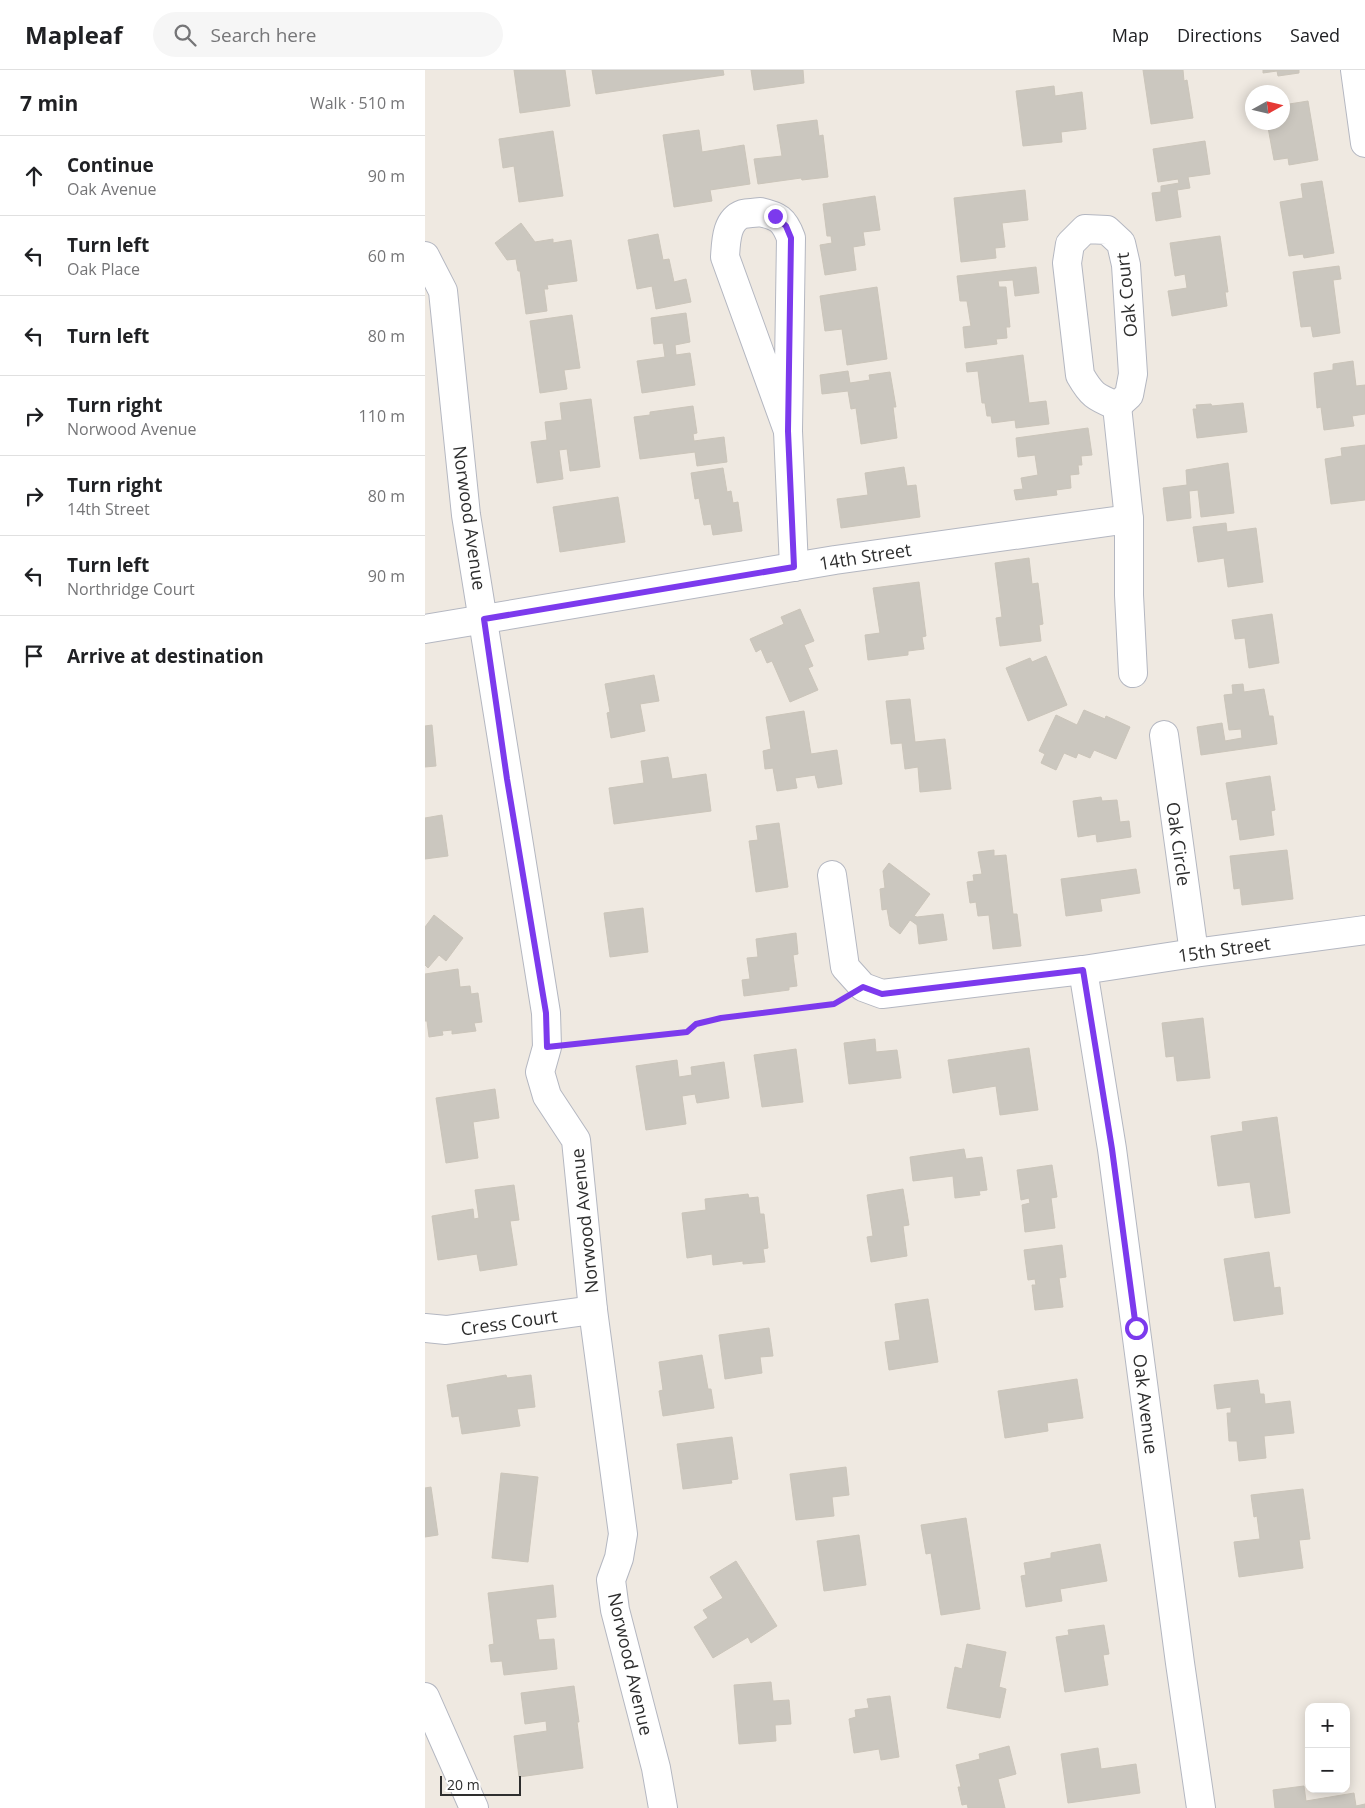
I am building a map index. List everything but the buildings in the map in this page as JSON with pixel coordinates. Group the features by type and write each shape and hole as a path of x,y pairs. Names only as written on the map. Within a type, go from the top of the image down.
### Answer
{"street":[{"path":"1355,70 1365,143"},
{"path":"788,431 725,257 726,238 730,226 742,215 760,212 775,216 786,226 791,238 788,431 794,567"},
{"name":"Oak Court","path":"1085,229 1107,230 1121,243 1126,265 1133,374 1129,395 1117,406 1097,398 1089,392 1080,375 1067,263 1070,244 1085,229"},
{"name":"Norwood Avenue","path":"425,256 443,291 466,515 546,1013 547,1047 540,1072 547,1096 576,1140 593,1310 623,1534 619,1558 611,1580 615,1610 656,1768 663,1808"},
{"path":"1117,406 1129,519 1129,595 1133,673"},
{"name":"14th Street","path":"425,629 794,567 1129,519"},
{"name":"Oak Circle","path":"1164,735 1194,953"},
{"path":"832,875 845,967 863,987"},
{"name":"15th Street","path":"863,987 882,994 1083,970 1365,930"},
{"name":"Oak Avenue","path":"1083,970 1112,1149 1201,1808"},
{"name":"Cress Court","path":"425,1328 446,1330 593,1310"},
{"path":"425,1697 474,1808"}],"path":[{"path":"547,1047 687,1032 696,1024 721,1018 834,1004 863,987"}],"route":[{"path":"775,216 786,226 791,238 788,431 794,567 484,619 507,779 546,1013 547,1047 687,1032 696,1024 721,1018 834,1004 863,987 882,994 1083,970 1112,1149 1136,1328"}]}
